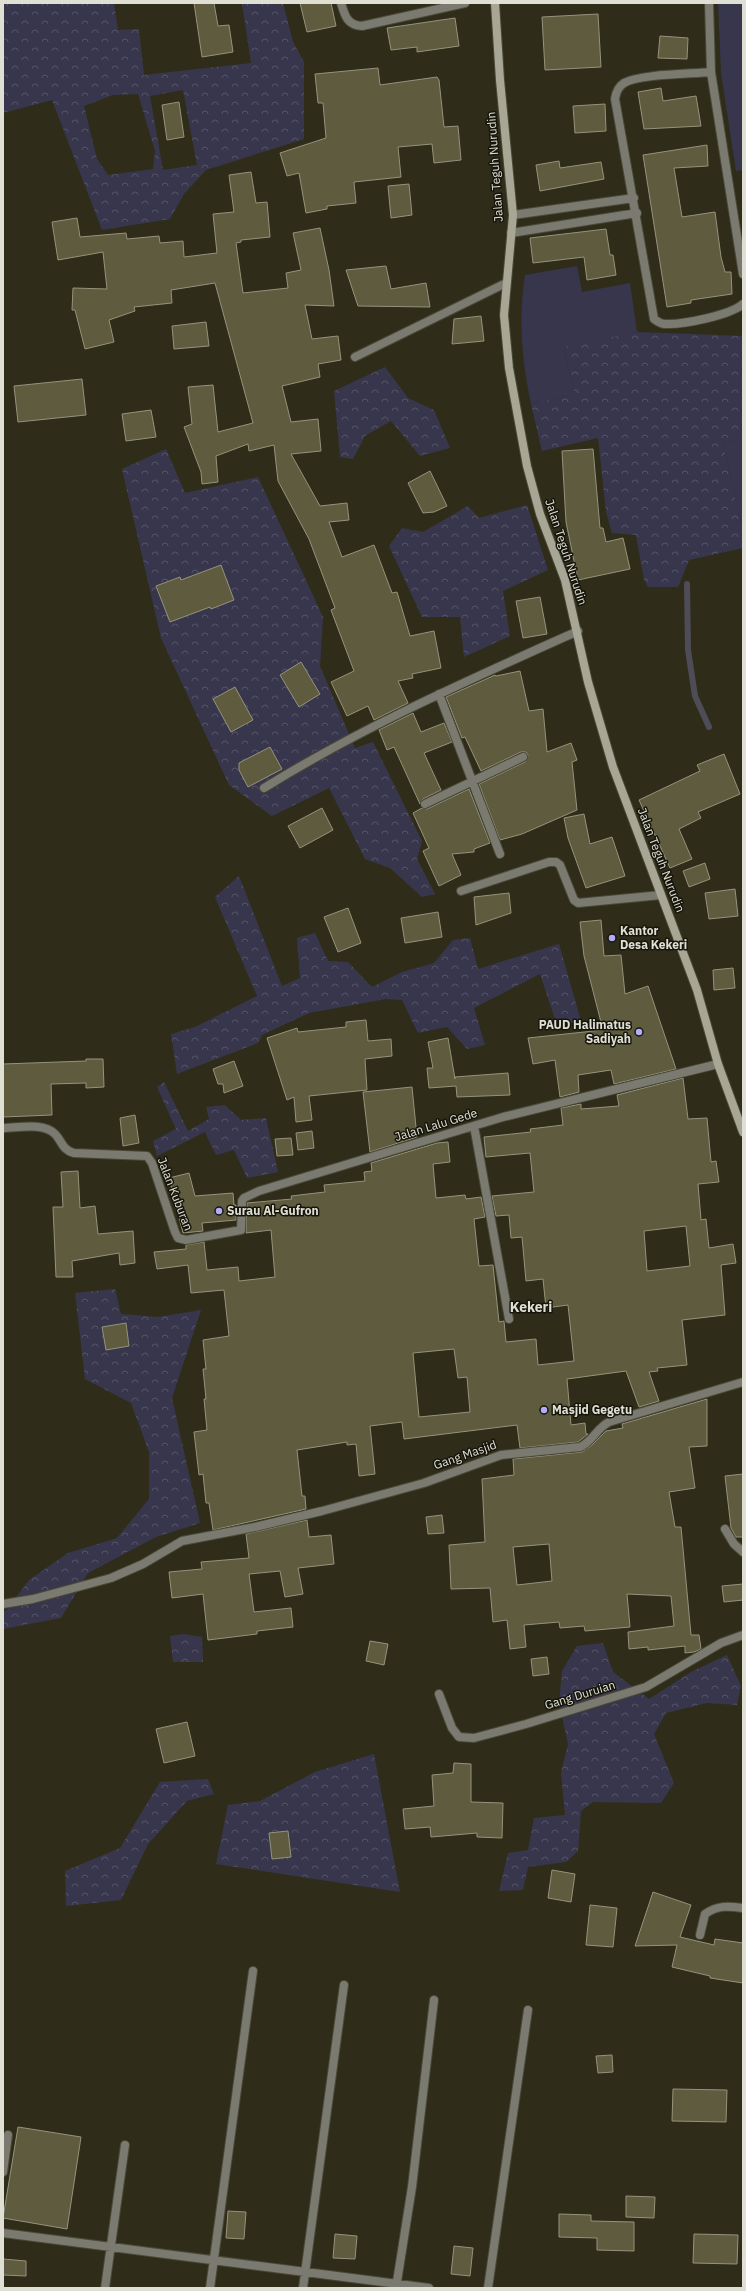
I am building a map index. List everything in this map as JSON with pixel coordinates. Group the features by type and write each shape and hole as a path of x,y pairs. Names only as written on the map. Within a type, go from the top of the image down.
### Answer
{"street":[{"path":"341,3 345,17 350,23 362,26 465,3"},
{"name":"Jalan Teguh Nurudin","path":"495,3 500,80 513,215 504,315 508,361 517,417 540,514 565,580 599,725 620,788 697,990 718,1064 743,1132"},
{"path":"710,3 711,72 743,274"},
{"path":"711,72 633,79 624,82 617,90 615,99 637,213 654,319 666,324 716,316 738,309 743,304"},
{"path":"513,215 634,198"},
{"path":"511,233 637,213"},
{"path":"355,357 506,283"},
{"path":"264,788 328,750 439,694 578,631"},
{"path":"439,694 500,854"},
{"path":"425,804 523,757"},
{"path":"462,891 550,862 556,862 560,865 574,900 578,903 661,895"},
{"name":"Jalan Lalu Gede","path":"192,1239 241,1230 242,1201 244,1198 259,1191 474,1126 578,1097 718,1064"},
{"path":"474,1126 509,1319"},
{"name":"Jalan Kuburan","path":"3,1128 45,1128 55,1134 64,1148 74,1153 147,1156 152,1163 175,1232 181,1240 192,1239"},
{"name":"Gang Masjid","path":"3,1604 33,1599 112,1578 143,1564 182,1540 234,1531 322,1511 424,1483 501,1455 576,1448 588,1442 600,1428 609,1422 743,1382"},
{"path":"725,1529 734,1544 743,1552"},
{"name":"Gang Duruian","path":"439,1694 452,1728 459,1737 474,1738 526,1724 646,1687 721,1643 743,1634"},
{"path":"700,1935 705,1914 713,1908 722,1905 743,1908"},
{"path":"210,2288 253,1971"},
{"path":"303,2288 344,1985"},
{"path":"397,2286 412,2187 434,2000"},
{"path":"488,2288 528,2010"},
{"path":"3,2172 8,2135"},
{"path":"105,2288 125,2145"},
{"path":"3,2233 306,2272 397,2286 429,2288"}],"green space":[{"path":"3,3 114,3 118,30 139,29 144,75 251,63 242,3 283,3 293,42 304,62 304,139 206,170 184,194 170,219 102,230 52,100 3,113","holes":["183,90 197,165 163,170 150,96","138,94 155,151 153,169 108,175 97,159 84,106 113,95"]},
{"path":"718,3 743,3 743,170 736,171 721,73"},
{"path":"577,266 582,292 630,283 637,332 564,348 575,394 531,404 523,356 521,324 525,275"},
{"path":"637,332 743,336 743,438 723,443 741,523 743,523 743,548 689,560 678,587 648,587 644,580 636,535 612,533 606,512 598,438 542,451 531,404 575,394 564,347"},
{"path":"385,367 408,398 434,410 450,448 420,456 391,421 365,436 353,459 340,457 334,391"},
{"path":"743,438 743,523 741,523 723,443"},
{"path":"166,449 185,493 258,477 323,617 320,666 355,748 373,742 422,841 417,859 435,894 422,897 390,868 365,859 329,788 272,816 229,785 161,638 122,469"},
{"path":"527,505 548,570 503,591 510,636 464,657 460,617 422,617 389,546 402,528 423,532 468,506 479,518"},
{"path":"239,876 282,986 300,978 297,938 315,933 328,961 348,962 372,987 402,972 434,963 453,940 470,938 478,969 559,944 581,1021 557,1025 540,974 474,1008 485,1045 467,1049 447,1027 418,1033 402,1000 386,999 309,1013 262,1035 258,1043 177,1074 171,1034 195,1027 257,996 215,897"},
{"path":"164,1082 188,1131 209,1119 206,1107 225,1105 241,1120 266,1118 278,1172 247,1178 234,1150 216,1155 205,1132 157,1156 153,1141 176,1129 157,1087"},
{"path":"115,1289 121,1314 158,1317 201,1310 172,1398 200,1523 156,1537 88,1573 61,1618 3,1629 3,1611 7,1610 29,1580 68,1553 117,1538 149,1499 149,1452 131,1403 85,1379 75,1293"},
{"path":"184,1634 202,1637 203,1662 173,1662 170,1636"},
{"path":"603,1643 613,1672 649,1699 691,1672 727,1655 741,1686 737,1705 707,1703 666,1713 654,1734 674,1783 661,1803 593,1802 581,1811 578,1851 566,1862 528,1867 523,1890 499,1891 508,1853 528,1850 534,1818 565,1815 561,1773 568,1744 559,1703 562,1671 577,1646"},
{"path":"374,1754 400,1892 216,1864 228,1805 260,1801 315,1772"},
{"path":"208,1779 214,1794 187,1801 148,1844 121,1900 66,1906 65,1871 120,1848 160,1782"}],"building":[{"path":"194,3 214,3 218,26 229,25 233,52 202,57"},
{"path":"300,3 331,3 336,26 307,32"},
{"path":"598,14 601,67 545,70 542,17"},
{"path":"455,18 459,46 417,52 417,47 391,50 387,28"},
{"path":"660,36 688,38 687,59 658,58"},
{"path":"378,68 380,85 437,77 439,80 444,127 458,126 461,160 434,163 432,144 398,147 401,177 354,182 356,203 327,206 327,209 306,213 299,173 287,176 280,153 326,138 323,103 318,103 315,74"},
{"path":"661,88 663,101 696,96 701,126 644,129 638,92"},
{"path":"179,102 184,137 167,140 162,105"},
{"path":"605,104 606,131 575,133 573,106"},
{"path":"707,145 708,166 674,168 682,217 715,212 721,257 725,272 731,272 732,294 691,300 691,303 667,307 643,155"},
{"path":"559,161 560,168 601,162 604,179 540,191 536,165"},
{"path":"251,172 256,203 267,202 270,237 241,240 241,242 236,243 243,293 288,288 286,273 301,270 293,233 320,228 329,270 334,306 305,305 312,339 338,336 341,360 318,364 320,377 282,386 291,422 318,419 321,451 291,454 320,506 347,503 349,520 329,522 342,557 374,545 392,593 397,592 410,636 434,631 441,668 412,674 413,678 398,681 408,703 374,720 368,706 347,716 331,682 354,671 331,610 335,608 309,539 278,481 274,445 249,451 248,444 216,456 218,482 202,484 201,472 184,427 192,424 188,387 213,385 218,432 253,423 215,283 171,290 172,303 134,307 135,311 109,320 114,342 85,349 75,310 72,310 73,288 107,289 103,252 58,260 52,222 77,218 80,237 126,233 127,239 159,236 160,243 183,241 184,257 217,253 213,214 234,212 229,175"},
{"path":"409,184 412,215 391,218 388,186"},
{"path":"606,229 610,255 613,255 616,275 587,280 584,257 533,263 530,238"},
{"path":"386,266 391,289 426,283 430,307 358,306 346,270"},
{"path":"481,316 484,341 452,344 454,319"},
{"path":"206,322 209,346 174,349 172,326"},
{"path":"82,379 86,415 18,422 14,386"},
{"path":"151,410 156,437 126,441 122,414"},
{"path":"593,449 600,528 603,528 606,542 623,538 630,569 578,580 566,522 562,451"},
{"path":"430,471 447,506 434,512 423,513 408,483"},
{"path":"221,565 234,600 170,622 156,586 180,577 181,580"},
{"path":"540,597 547,634 523,638 516,601"},
{"path":"301,662 320,694 299,707 280,675"},
{"path":"520,671 529,711 543,709 547,752 571,743 577,760 572,762 577,810 522,834 500,840 479,784 525,762 528,755 526,752 521,752 481,771 465,737 462,738 446,697 495,675"},
{"path":"235,687 253,720 231,732 213,699"},
{"path":"413,713 421,732 444,723 452,742 424,753 441,790 423,799 420,804 394,747 387,750 379,730"},
{"path":"270,747 282,769 248,787 239,770 239,763"},
{"path":"724,754 740,794 698,812 701,818 679,829 692,859 670,868 639,800 700,771 697,765"},
{"path":"469,789 490,843 474,849 474,852 452,854 461,875 439,886 423,851 429,848 413,813 422,808 427,809"},
{"path":"322,808 333,830 300,848 288,826"},
{"path":"584,814 590,844 612,837 625,876 586,888 568,838 564,818"},
{"path":"705,863 710,879 689,887 683,871"},
{"path":"735,889 738,916 709,919 705,893"},
{"path":"509,893 511,913 476,925 474,897"},
{"path":"348,908 361,943 338,952 324,917"},
{"path":"438,912 442,937 405,943 401,918"},
{"path":"601,920 604,956 621,955 625,994 648,986 676,1069 614,1084 611,1070 578,1075 579,1092 560,1097 555,1060 533,1064 528,1038 603,1030 584,956 580,922"},
{"path":"733,968 735,988 714,990 713,970"},
{"path":"366,1020 368,1041 391,1039 392,1056 365,1059 367,1090 309,1096 312,1120 296,1122 294,1097 287,1100 267,1038 297,1028 298,1032 346,1027 346,1022"},
{"path":"448,1038 455,1079 455,1077 508,1073 510,1095 457,1097 456,1086 429,1088 427,1068 433,1068 428,1042"},
{"path":"86,1059 103,1059 104,1087 86,1088 86,1083 51,1084 52,1115 3,1117 3,1064 86,1061"},
{"path":"234,1061 243,1086 224,1093 223,1084 218,1084 213,1069"},
{"path":"683,1078 688,1119 707,1118 711,1162 716,1161 719,1182 698,1184 701,1220 706,1219 709,1248 733,1244 736,1263 721,1265 725,1315 682,1320 687,1365 657,1368 658,1371 649,1372 659,1401 639,1407 626,1371 567,1379 571,1425 585,1423 586,1434 588,1434 578,1442 520,1448 517,1425 404,1439 402,1422 370,1426 375,1474 359,1476 356,1444 347,1445 347,1442 297,1450 302,1496 305,1496 306,1509 213,1530 209,1503 206,1503 203,1474 199,1475 194,1432 207,1430 203,1369 206,1369 203,1340 229,1336 224,1290 191,1293 188,1265 157,1269 154,1252 186,1249 186,1245 204,1242 207,1270 238,1267 239,1281 275,1277 271,1230 246,1233 247,1203 292,1199 291,1196 325,1192 324,1185 365,1181 364,1172 372,1171 371,1163 437,1143 448,1142 450,1162 433,1164 436,1198 465,1195 466,1199 481,1197 485,1217 474,1219 479,1266 493,1265 499,1322 504,1321 506,1342 536,1339 538,1365 574,1361 568,1305 546,1308 543,1279 526,1281 522,1237 511,1238 509,1215 496,1216 492,1196 534,1192 530,1153 486,1157 484,1137 531,1132 530,1129 563,1125 561,1108 581,1104 581,1109 619,1106 617,1095","holes":["686,1226 690,1266 647,1271 644,1231","454,1349 458,1378 467,1377 470,1412 419,1417 413,1353"]},
{"path":"412,1087 417,1137 370,1152 363,1092"},
{"path":"135,1115 139,1143 123,1146 120,1118"},
{"path":"312,1131 314,1148 298,1150 296,1133"},
{"path":"291,1138 293,1155 277,1156 275,1139"},
{"path":"78,1171 80,1208 95,1206 98,1234 133,1231 135,1263 120,1265 119,1253 72,1261 73,1277 56,1277 53,1207 63,1207 61,1172"},
{"path":"189,1173 195,1196 233,1193 234,1205 236,1205 236,1220 202,1223 203,1231 183,1233 169,1178"},
{"path":"126,1323 129,1346 106,1350 102,1327"},
{"path":"707,1399 707,1446 689,1447 695,1488 669,1492 675,1527 681,1527 691,1635 699,1635 701,1649 694,1652 685,1653 685,1646 648,1650 648,1647 629,1649 628,1632 674,1626 671,1596 627,1594 630,1627 585,1631 584,1626 560,1628 559,1622 524,1625 526,1647 510,1649 507,1620 493,1622 490,1588 451,1589 449,1545 485,1542 482,1479 514,1475 513,1459 582,1452 592,1445 606,1431 623,1428 622,1424","holes":["549,1544 552,1581 517,1585 513,1547"]},
{"path":"743,1474 743,1537 736,1537 731,1528 725,1476"},
{"path":"442,1515 444,1533 428,1534 426,1517"},
{"path":"307,1520 309,1537 331,1535 334,1564 298,1568 303,1594 285,1597 280,1571 249,1574 254,1612 291,1608 293,1627 257,1631 257,1634 208,1640 203,1594 172,1598 169,1572 202,1569 201,1562 249,1558 246,1534"},
{"path":"743,1584 743,1600 724,1602 722,1586"},
{"path":"370,1641 388,1644 384,1665 366,1661"},
{"path":"547,1657 549,1674 533,1676 531,1659"},
{"path":"187,1722 195,1756 164,1763 156,1729"},
{"path":"454,1763 471,1764 471,1802 503,1803 502,1838 477,1837 477,1833 431,1837 430,1827 405,1829 403,1809 434,1806 432,1775 453,1773"},
{"path":"288,1831 291,1857 272,1859 269,1833"},
{"path":"552,1870 575,1874 571,1902 548,1898"},
{"path":"653,1892 691,1905 680,1937 714,1945 715,1939 743,1943 743,1983 710,1978 710,1976 672,1967 677,1945 635,1946"},
{"path":"590,1905 617,1908 613,1947 586,1945"},
{"path":"612,2055 613,2072 598,2073 596,2056"},
{"path":"673,2089 727,2090 726,2122 672,2121"},
{"path":"18,2127 81,2137 67,2229 3,2218"},
{"path":"626,2196 655,2197 654,2218 626,2217"},
{"path":"228,2211 246,2212 244,2239 226,2238"},
{"path":"559,2214 591,2215 591,2221 634,2222 634,2251 597,2250 597,2238 559,2237"},
{"path":"335,2234 357,2236 355,2259 333,2258"},
{"path":"694,2234 738,2235 737,2264 693,2263"},
{"path":"454,2246 473,2248 470,2276 451,2274"},
{"path":"3,2259 26,2261 26,2276 3,2275"}],"waterway":[{"path":"687,584 688,650 695,696 709,727"}],"place":[{"name":"Kantor Desa Kekeri","path":"612,938"},
{"name":"PAUD Halimatus Sadiyah","path":"639,1032"},
{"name":"Surau Al-Gufron","path":"219,1211"},
{"name":"Masjid Gegetu","path":"544,1410"}],"district":[{"name":"Kekeri","path":"531,1307"}]}
